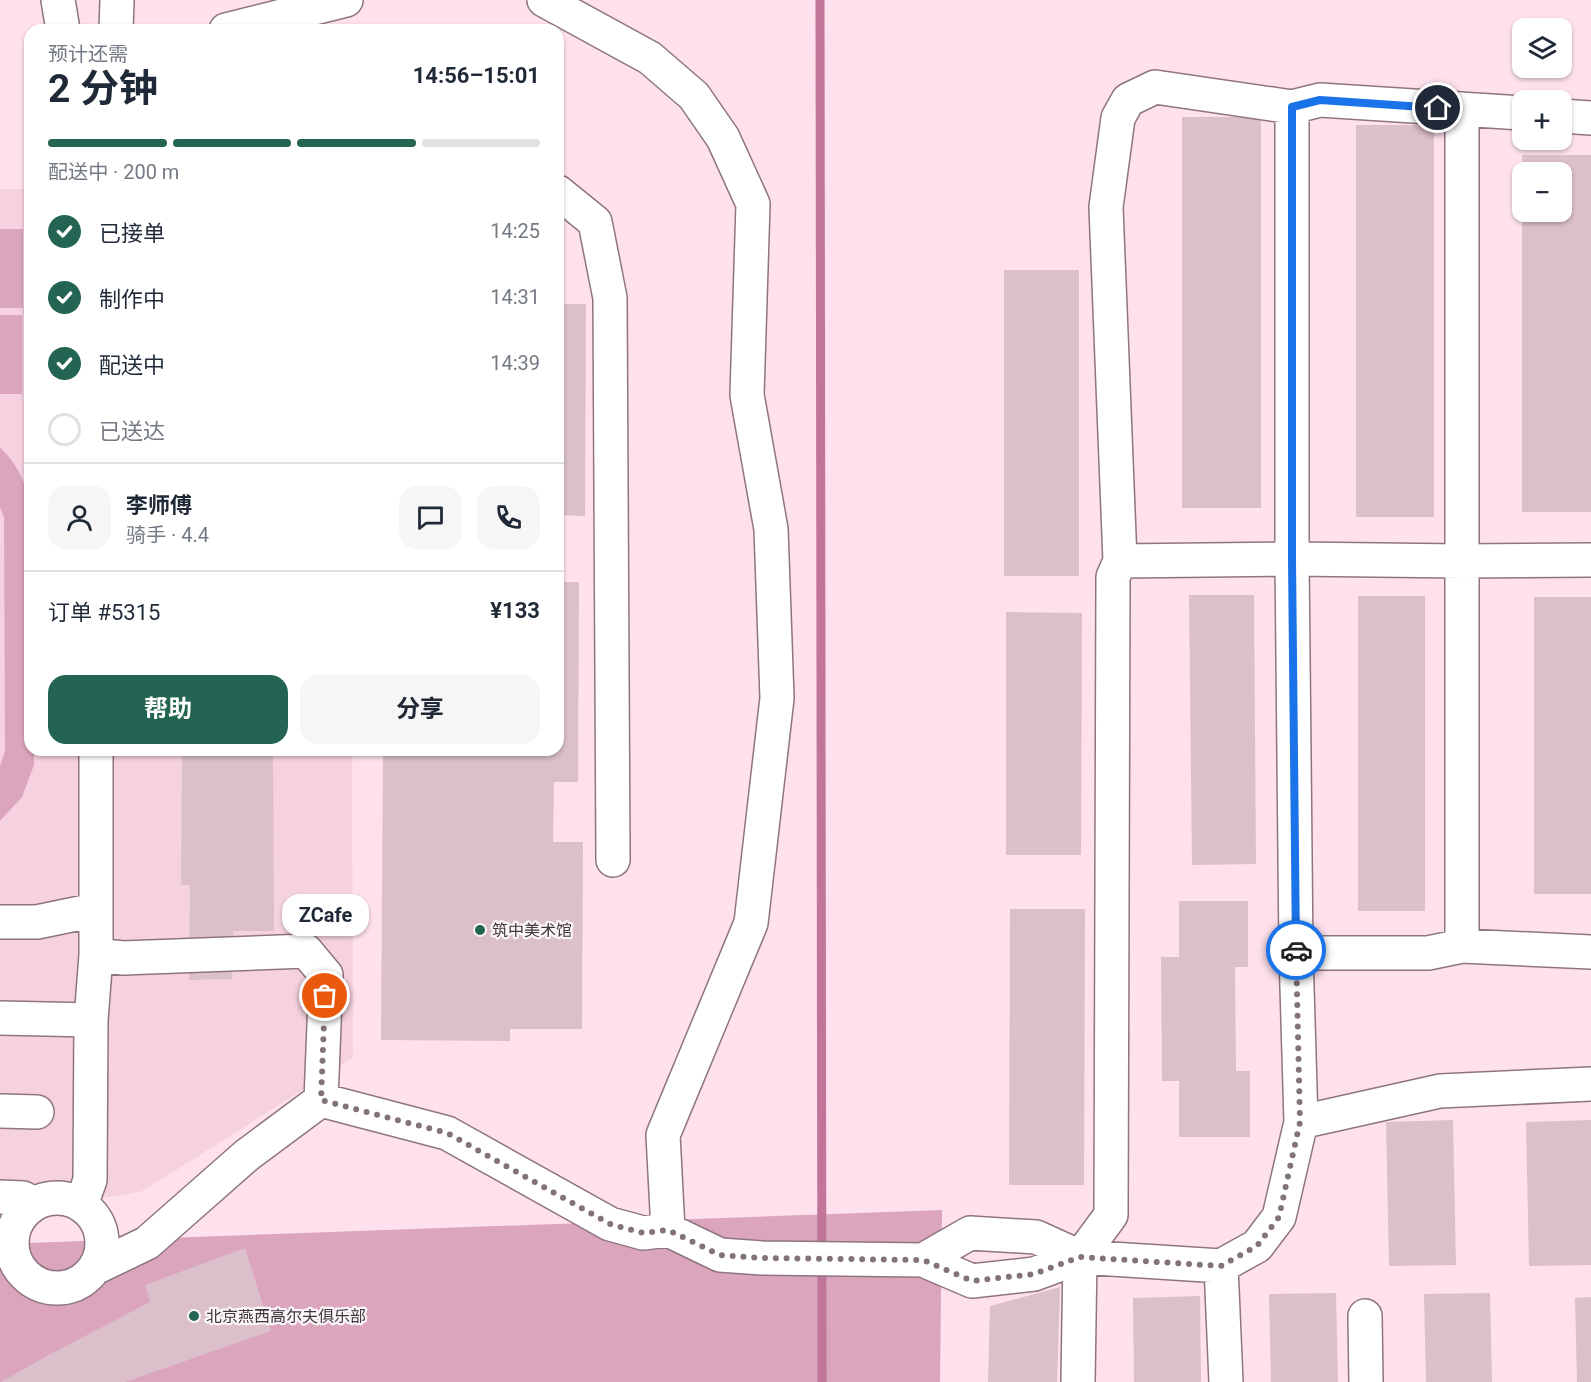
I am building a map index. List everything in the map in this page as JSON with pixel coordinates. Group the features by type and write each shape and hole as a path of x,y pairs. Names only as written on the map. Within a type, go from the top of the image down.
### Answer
{"street":[{"path":"57,0 62,24"},
{"path":"116,24 117,0"},
{"path":"250,24 346,0"},
{"path":"544,0 650,58 694,96 723,138 753,204 747,395 771,528 777,698 751,923 663,1135 668,1230"},
{"path":"321,1100 447,1133 610,1224 643,1233 668,1230 720,1255 762,1258 923,1260 972,1281 1034,1274 1080,1257 1111,1215 1113,577 1120,561 1106,207 1118,118 1128,100 1155,87 1292,107 1320,100 1512,112"},
{"path":"923,1260 970,1233 1036,1237 1080,1257 1221,1266 1257,1246 1279,1217 1300,1122 1292,559 1292,107"},
{"path":"1461,109 1461,946"},
{"path":"1572,117 1591,118"},
{"path":"564,197 595,222 610,298 613,860"},
{"path":"1120,561 1591,560"},
{"path":"81,1205 90,1180 91,1020 96,955 96,756"},
{"path":"0,922 37,922 95,910"},
{"path":"1296,954 1428,954 1461,946 1591,952"},
{"path":"96,955 123,958 306,951 326,975 321,1100"},
{"path":"0,1018 91,1020"},
{"path":"1300,1122 1440,1091 1591,1084"},
{"path":"95,1268 147,1244 247,1155 321,1100"},
{"path":"0,1111 37,1112"},
{"path":"0,1197 23,1198 33,1204"},
{"path":"45,1199 70,1200 81,1205 92,1215 99,1227 102,1240 101,1255 95,1268 85,1279 72,1286 57,1288 43,1286 29,1279 19,1268 8,1264 15,1225 23,1212 33,1204 45,1199"},
{"path":"1078,1382 1080,1257"},
{"path":"1221,1266 1226,1382"},
{"path":"1365,1316 1366,1382"}],"shaded area":[{"path":"0,189 24,189 24,756 352,756 353,1058 143,1191 0,1217"},
{"path":"0,229 23,229 23,308 0,308"},
{"path":"0,315 22,315 22,394 0,394"},
{"path":"0,447 19,472 24,484 24,756 34,756 34,765 22,797 0,821 0,766 5,751 4,517 0,507"},
{"path":"942,1210 940,1382 0,1382 0,1244"}],"building":[{"path":"1182,117 1261,117 1261,508 1182,508"},
{"path":"1356,125 1434,125 1434,517 1356,517"},
{"path":"1522,155 1591,155 1591,512 1522,512 1522,222 1572,222 1572,162 1522,162"},
{"path":"1004,270 1079,270 1079,576 1004,576"},
{"path":"564,304 586,304 585,516 564,515"},
{"path":"564,582 579,582 578,782 554,782 553,842 583,842 582,1029 510,1029 510,1041 381,1040 383,756 564,756"},
{"path":"1189,595 1254,595 1256,864 1192,865"},
{"path":"1358,596 1425,596 1425,911 1358,911"},
{"path":"1534,597 1591,597 1591,894 1534,894"},
{"path":"1006,612 1082,613 1081,855 1006,855"},
{"path":"182,756 273,756 274,931 233,931 232,979 189,980 190,885 181,885"},
{"path":"1179,901 1248,901 1248,967 1235,967 1236,1071 1250,1071 1250,1137 1179,1137 1179,1081 1162,1081 1161,957 1179,957"},
{"path":"1010,909 1085,909 1084,1185 1009,1185"},
{"path":"1453,1120 1456,1265 1389,1266 1386,1122"},
{"path":"1591,1120 1591,1265 1529,1266 1526,1122"},
{"name":"北京燕西高尔夫俱乐部","path":"245,1248 271,1331 125,1382 1,1382 150,1302 145,1285"},
{"path":"1060,1287 1057,1382 988,1382 990,1306"},
{"path":"1336,1293 1338,1382 1271,1382 1269,1294"},
{"path":"1490,1293 1492,1382 1426,1382 1424,1294"},
{"path":"1200,1296 1201,1382 1134,1382 1133,1298"},
{"path":"1591,1297 1591,1382 1577,1382 1575,1298"}],"waterway":[{"path":"820,0 822,1382"}],"way so far":[{"path":"325,996 321,1100 447,1133 610,1224 643,1233 668,1230 720,1255 762,1258 923,1260 972,1281 1034,1274 1080,1257 1221,1266 1257,1246 1279,1217 1300,1122 1296,950"}],"place":[{"name":"筑中美术馆","path":"480,930"},
{"name":"ZCafe","path":"325,996"},
{"name":"北京燕西高尔夫俱乐部","path":"194,1316"}],"route":[{"path":"1296,950 1292,559 1292,107 1320,100 1438,108"}]}
